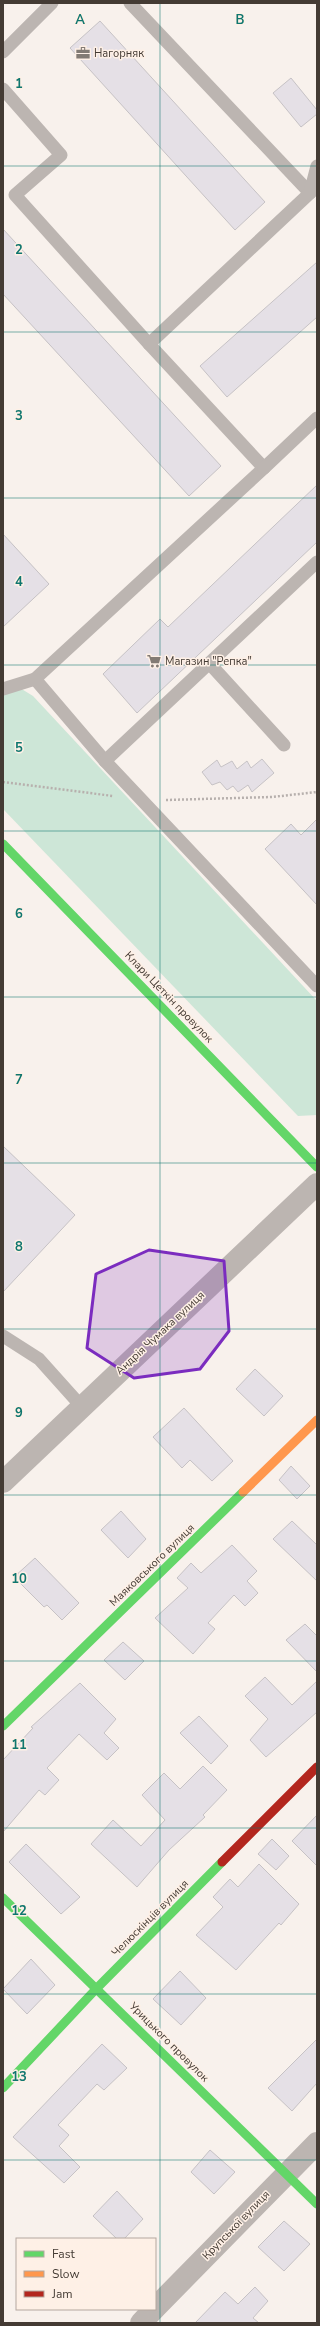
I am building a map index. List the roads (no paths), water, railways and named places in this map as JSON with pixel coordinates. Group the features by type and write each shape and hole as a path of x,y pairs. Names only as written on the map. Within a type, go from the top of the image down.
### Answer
{"street":[{"name":"Клари Цеткін провулок","path":"3,844 317,1167"},
{"name":"Андрія Чумака вулиця","path":"3,1482 317,1184"},
{"name":"Маяковського вулиця","path":"3,1726 317,1420"},
{"name":"Челюскінців вулиця","path":"3,2088 97,1988 317,1767"},
{"name":"Урицького провулок","path":"3,1898 317,2204"},
{"name":"Крупської вулиця","path":"156,2307 317,2143"},
{"name":"Крупської вулиця","path":"140,2323 153,2310"}],"lane":[{"path":"3,52 52,3"},
{"path":"130,3 310,193"},
{"path":"3,89 61,156 16,195 149,344 264,468"},
{"path":"149,344 310,193 317,166"},
{"path":"3,689 35,679 317,418"},
{"path":"105,761 317,562"},
{"path":"210,664 284,745"},
{"path":"35,679 105,761 317,986"},
{"path":"3,1336 38,1359 82,1407"}],"place":[{"name":"Нагорняк","path":"83,53"},
{"name":"Магазин \"Репка\"","path":"154,661"}]}
